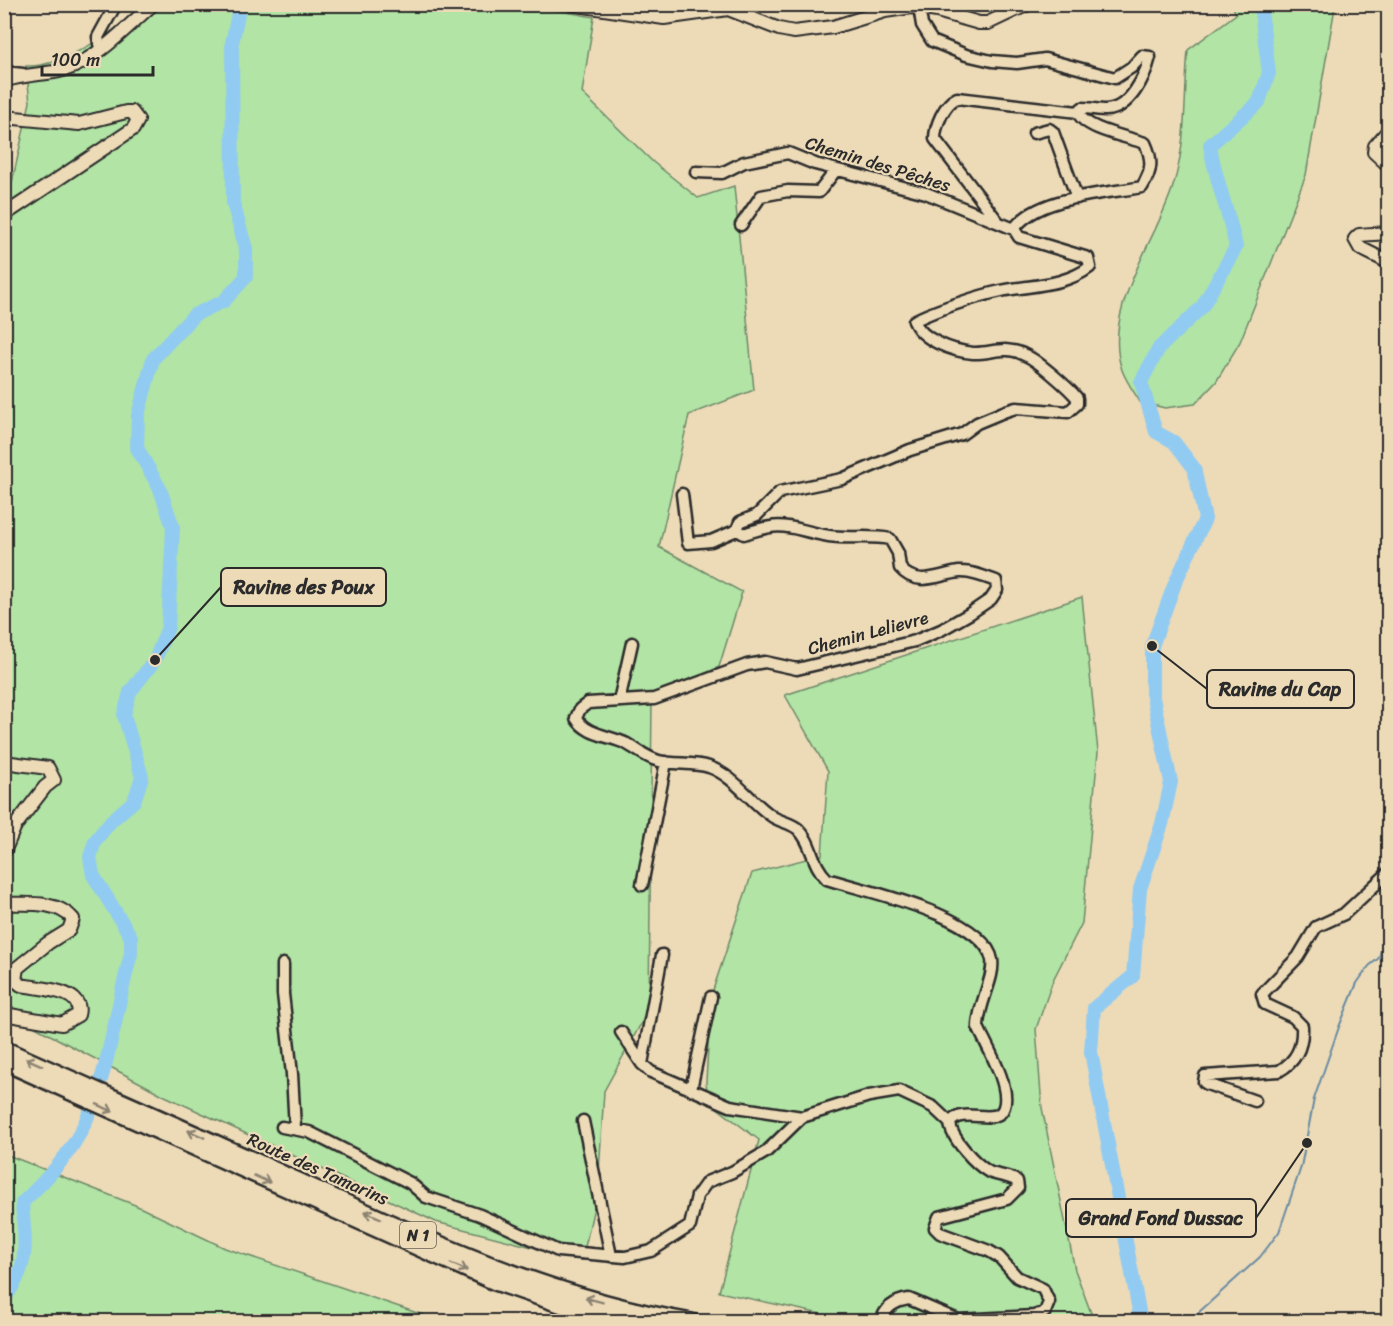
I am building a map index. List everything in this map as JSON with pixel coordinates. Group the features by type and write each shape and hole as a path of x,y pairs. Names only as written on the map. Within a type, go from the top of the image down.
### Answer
{"highway":[{"name":"Route des Tamarins","path":"4,1049 61,1081 495,1282 570,1308 625,1322"},
{"name":"Route des Tamarins","path":"4,1062 61,1081"},
{"name":"Route des Tamarins","path":"154,1123 502,1270 585,1297 651,1315 692,1322"}],"main road":[{"path":"4,81 23,74 68,68 100,49 153,4"},
{"path":"513,4 534,4"},
{"path":"571,4 664,18 728,9 779,29 794,32 834,27 885,10 919,7 978,23 998,20 1028,4"},
{"path":"4,117 79,124 132,112 138,120 133,129 4,215"},
{"path":"1389,131 1375,146 1374,152 1389,165"},
{"path":"1389,232 1359,235 1355,239 1360,248 1389,262"},
{"path":"4,762 48,768 54,780 45,787 21,817 4,852"},
{"path":"4,904 24,902 44,905 64,912 73,919 69,930 48,943 17,968 15,980 21,985 69,995 77,999 80,1007 78,1016 62,1024 4,1014"}],"street":[{"path":"100,49 98,37 116,4"},
{"path":"919,7 922,25 932,41 966,55 992,61 1017,63 1045,59 1115,78 1132,67 1142,56 1150,57 1133,94 1121,104 1108,110 1082,108 1078,112 957,98 946,106 935,132 935,139 999,223"},
{"path":"4,72 23,74"},
{"path":"682,494 688,543 711,541 737,530 740,522 757,514 780,492 791,488 823,485 842,479 910,450 962,434 977,423 1016,408 1068,412 1072,410 1077,398 1028,356 996,348 975,353 960,351 923,336 914,321 986,294 1036,287 1082,273 1090,267 1088,258 1019,237 1014,229 1028,215 1077,198 1142,188 1149,176 1152,164 1145,143 1094,127 1080,117 1078,112"},
{"path":"1034,133 1049,129 1053,132 1077,198"},
{"name":"Chemin des Pêches","path":"696,172 722,173 755,159 788,153 836,170 926,192 1014,229"},
{"path":"741,225 761,196 788,191 819,192 836,170"},
{"name":"Chemin Lelievre","path":"737,530 744,534 773,525 791,525 830,536 890,539 898,552 900,568 910,576 928,580 961,572 996,582 997,590 991,599 941,630 915,641 797,669 765,662 747,665 654,699 588,703 580,709 576,718 581,726 626,744 644,755 666,762 709,767 728,778 775,818 797,828 807,842 819,871 827,879 930,911 964,929 984,946 992,960 992,974 982,998 978,1027 1007,1097 1004,1110 1000,1113 983,1116 962,1114 954,1117 950,1123"},
{"path":"620,700 632,643"},
{"path":"642,885 666,762"},
{"path":"1255,1101 1208,1084 1204,1082 1205,1076 1279,1071 1289,1065 1299,1054 1302,1026 1293,1017 1265,1004 1262,994 1298,957 1316,927 1344,914 1389,873"},
{"path":"642,1064 663,955"},
{"path":"283,964 282,994 292,1074 295,1128"},
{"path":"691,1089 711,997"},
{"path":"621,1032 642,1064 651,1072 730,1106 802,1117 869,1096 899,1091 933,1107 950,1123 954,1134 980,1166 991,1173 1011,1177 1017,1181 1018,1188 1007,1200 939,1217 935,1228 940,1233 999,1257 1017,1277 1043,1289 1049,1302 1045,1312 1034,1316 958,1320 909,1299 890,1305 881,1322"},
{"path":"282,1127 309,1132 410,1183 426,1197 480,1215 558,1251 625,1257 651,1251 690,1226 697,1196 707,1182 732,1172 766,1152 802,1117"},
{"path":"583,1121 610,1256"}],"green space":[{"path":"521,4 594,17 582,93 653,162 698,198 734,186 754,390 689,415 659,547 742,592 719,667 652,698 649,1009 604,1091 598,1190 582,1260 436,1222 165,1096 5,1011 4,218 30,102 26,66 56,61 89,46 144,5"},
{"path":"1232,5 1334,5 1334,13 1306,175 1240,342 1216,382 1195,404 1165,408 1140,402 1126,378 1122,370 1118,347 1119,323 1134,275 1174,183 1183,134 1188,50 1236,14"},
{"path":"1082,597 1098,752 1082,923 1053,980 1036,1029 1042,1108 1075,1270 1094,1321 853,1321 719,1292 759,1140 708,1101 706,1081 711,996 752,873 822,855 828,771 785,695"},
{"path":"5,1154 135,1205 225,1248 441,1321 5,1321"}],"waterway":[{"path":"4,1299 19,1275 22,1264 25,1242 22,1203 58,1166 85,1123 106,1061 131,954 131,937 93,875 90,857 95,841 111,821 134,801 142,777 124,715 130,692 155,660 168,627 173,527 160,489 137,448 138,415 153,359 194,315 224,301 246,277 246,249 233,203 232,43 240,4"},
{"path":"1141,1322 1091,1052 1094,1008 1133,976 1140,889 1162,824 1171,782 1152,693 1152,646 1175,583 1205,519 1194,468 1174,442 1156,432 1141,382 1159,348 1202,307 1236,247 1210,145 1259,102 1269,73 1260,4"},
{"path":"1188,1322 1260,1257 1279,1232 1301,1167 1314,1099 1339,1027 1357,983 1369,966 1379,958 1388,923"}],"place":[{"name":"Ravine du Cap","path":"1152,646"},
{"name":"Ravine des Poux","path":"155,660"},
{"name":"Grand Fond Dussac","path":"1307,1143"}]}
